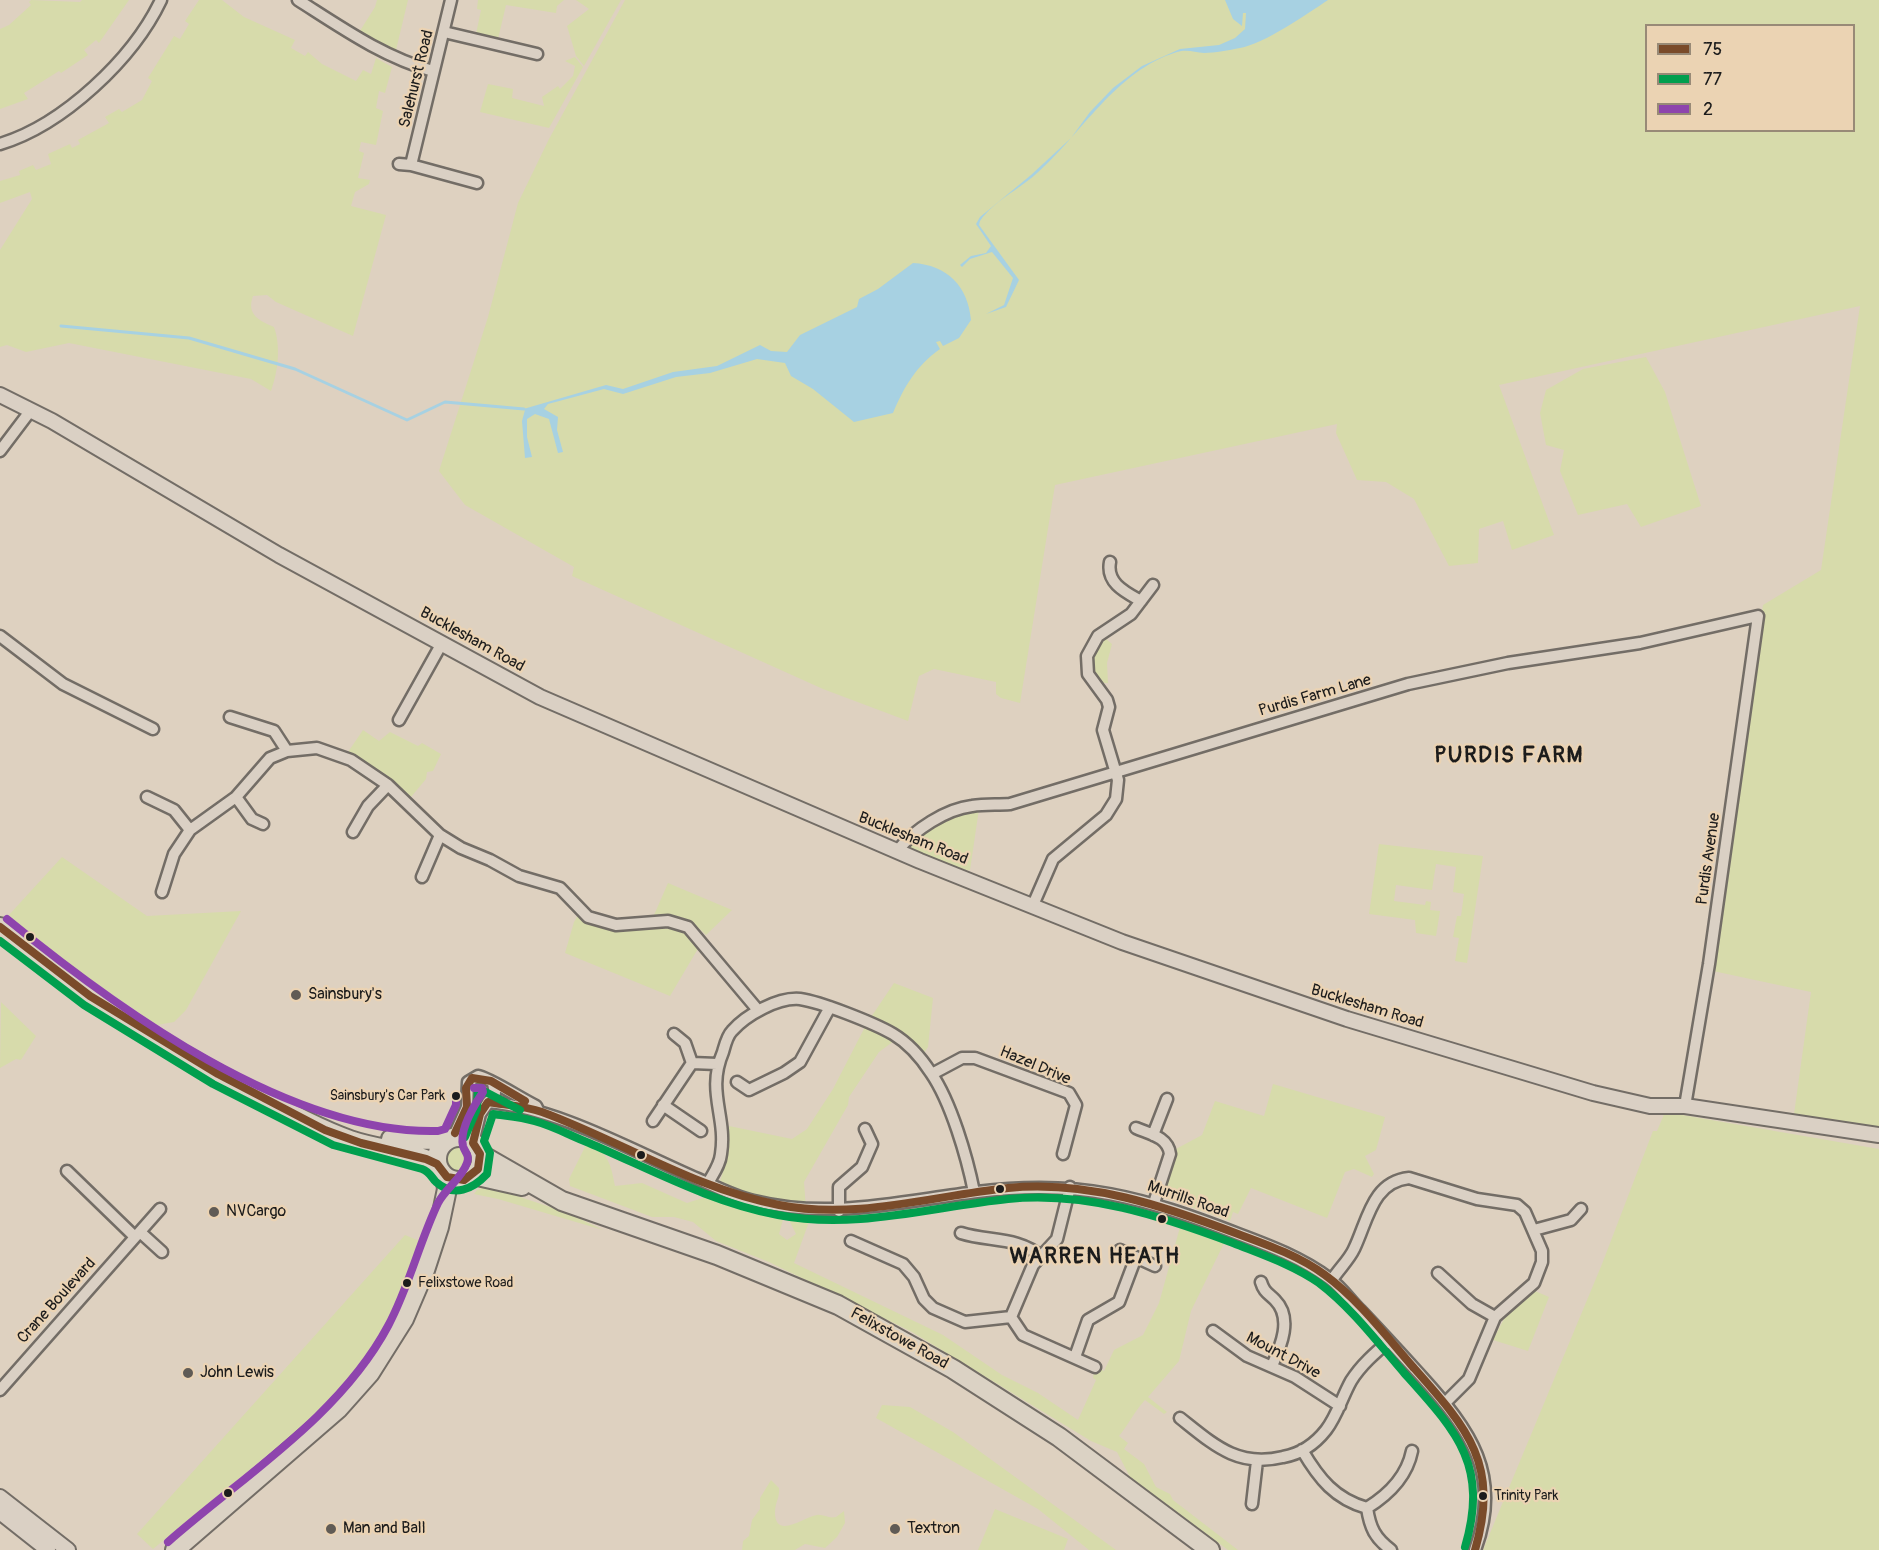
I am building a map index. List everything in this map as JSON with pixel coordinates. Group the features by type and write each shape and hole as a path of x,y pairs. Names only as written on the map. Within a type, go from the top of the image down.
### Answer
{"main road":[{"path":"0,927 58,973 140,1029 217,1074 350,1140 426,1170 439,1184 443,1208"},
{"path":"175,1550 338,1409 360,1386 404,1318 453,1198 478,1169 477,1149 460,1137 451,1139 380,1138 288,1111"},
{"path":"440,1227 447,1189 441,1170 439,1150 451,1139"},
{"path":"350,1140 402,1150 457,1181 472,1176"},
{"name":"Felixstowe Road","path":"477,1149 552,1196"},
{"name":"Felixstowe Road","path":"472,1176 495,1178 552,1196 747,1266 838,1305 953,1369 1059,1437 1210,1550"}],"street":[{"path":"0,144 26,134 100,81 131,48 161,0"},
{"path":"298,0 385,54 403,63 433,71"},
{"name":"Salehurst Road","path":"411,165 451,0"},
{"path":"444,32 537,54"},
{"path":"399,165 411,165 477,183"},
{"name":"Bucklesham Road","path":"0,395 31,410 270,550 540,697 898,850 1122,942 1347,1019 1593,1093 1650,1106 1685,1106 1879,1135"},
{"path":"0,451 31,410"},
{"path":"1110,562 1109,573 1115,584 1141,601"},
{"path":"1033,905 1053,859 1096,824 1113,806 1118,791 1116,770 1103,730 1109,707 1107,700 1088,674 1087,656 1098,636 1121,622 1153,585"},
{"name":"Purdis Farm Lane","path":"898,850 912,835 952,810 975,805 1010,804 1116,770 1408,684 1508,663 1640,643 1758,616"},
{"name":"Purdis Avenue","path":"1685,1106 1709,964 1758,616"},
{"path":"0,636 63,684 153,729"},
{"path":"399,720 442,643"},
{"path":"230,717 274,731 287,751"},
{"path":"162,892 174,854 190,830 236,797 270,758 287,751 317,748 338,753 388,784 440,835 519,876 560,888 588,916 616,925 668,921 688,927 758,1009"},
{"path":"353,832 368,806 388,784"},
{"path":"147,797 174,810 190,830"},
{"path":"236,797 252,819 264,824"},
{"path":"422,877 440,835"},
{"path":"708,1183 721,1156 722,1141 714,1089 717,1064 731,1032 758,1009 798,999 831,1007 893,1034 911,1048 932,1074 969,1164 974,1192"},
{"path":"737,1082 749,1090 784,1073 800,1062 831,1007"},
{"path":"674,1034 685,1043 692,1063"},
{"name":"Hazel Drive","path":"932,1074 962,1058 975,1058 1069,1093 1076,1105 1075,1116 1063,1154"},
{"path":"692,1063 717,1064"},
{"path":"653,1120 692,1063"},
{"path":"451,1139 467,1107 468,1083 478,1076 489,1078 493,1083 495,1093 480,1114 477,1149"},
{"name":"Murrills Road","path":"493,1083 536,1106 538,1111"},
{"path":"1153,1135 1167,1099"},
{"name":"Murrills Road","path":"488,1102 538,1111 754,1201 839,1211 897,1205 974,1192 1014,1188 1070,1187 1130,1196 1154,1203 1281,1250 1332,1280 1445,1403 1470,1439 1483,1477 1485,1512 1482,1531 1475,1550"},
{"path":"663,1105 701,1131"},
{"path":"1136,1128 1165,1141 1170,1154 1154,1203"},
{"path":"839,1211 839,1187 862,1167 872,1144 865,1129"},
{"path":"67,1171 138,1234 162,1252"},
{"path":"1332,1280 1353,1252 1374,1200 1382,1189 1400,1179 1409,1178 1478,1199 1517,1205 1525,1212 1542,1251 1539,1273 1534,1283 1495,1317 1469,1379 1445,1403"},
{"path":"1011,1317 1034,1265 1057,1239 1070,1187"},
{"name":"Crane Boulevard","path":"1,1388 159,1209"},
{"path":"1534,1230 1571,1220 1581,1209"},
{"path":"961,1233 976,1238 1013,1240 1029,1246 1042,1257"},
{"path":"851,1241 903,1264 914,1277 924,1299 933,1308 965,1322 1011,1317"},
{"path":"1120,1250 1155,1266"},
{"path":"1075,1357 1088,1320 1119,1302 1136,1257"},
{"path":"1438,1273 1472,1304 1495,1317"},
{"path":"1261,1282 1263,1290 1277,1301 1285,1320 1281,1346 1272,1366"},
{"path":"1011,1317 1023,1335 1095,1367"},
{"name":"Mount Drive","path":"1213,1331 1247,1356 1295,1377 1340,1406"},
{"path":"1180,1418 1215,1446 1236,1456 1257,1461 1281,1458 1302,1450 1325,1431 1360,1367 1389,1341"},
{"path":"1302,1450 1324,1485 1340,1497 1367,1508"},
{"path":"1367,1508 1384,1498 1409,1466 1412,1451"},
{"path":"1252,1504 1257,1461"},
{"path":"0,1497 68,1550"},
{"path":"1367,1508 1371,1529 1379,1541 1391,1550"},
{"path":"0,1512 48,1550"}],"green space":[{"path":"31,0 80,2 82,0 129,0 99,43 96,40 84,50 88,55 24,93 28,99 0,109 0,29 9,25 31,5 29,2"},
{"path":"199,0 222,0 244,17 295,40 291,48 305,56 308,52 322,64 356,81 363,70 371,74 376,58 392,67 385,93 379,91 376,108 383,111 376,145 361,142 359,151 364,153 358,178 370,180 369,184 355,192 351,206 386,215 353,336 276,302 267,295 253,296 251,308 253,313 259,320 274,327 276,334 278,359 271,391 251,379 69,343 26,352 7,345 0,347 0,250 32,199 30,192 0,203 0,181 20,175 19,171 33,165 36,170 51,164 48,154 70,144 72,148 80,144 78,140 109,123 105,117 119,109 122,112 142,100 152,81 148,78 174,36 180,39 189,24 185,21"},
{"path":"377,0 408,0 395,54 358,34"},
{"path":"478,0 564,0 557,6 556,13 506,5 498,39 476,34 481,10 477,9"},
{"path":"576,0 621,0 584,66 576,56 567,26 589,9"},
{"path":"625,0 1879,0 1879,1129 1794,1114 1811,992 1713,971 1763,605 1821,570 1860,306 1499,385 1554,535 1512,550 1503,521 1479,529 1478,563 1449,566 1414,499 1386,482 1357,480 1336,433 1337,424 1055,485 1020,703 1001,698 996,694 996,682 934,669 919,676 908,721 823,689 572,576 574,567 465,505 439,471 488,317 518,203 549,139"},
{"path":"575,57 583,67 549,128 480,112 488,84 513,89 512,98 544,106 542,97 558,86 560,89 573,76 575,66 565,61"},
{"path":"1646,357 1665,392 1701,506 1641,527 1627,504 1578,515 1560,471 1564,450 1546,445 1540,413 1546,390 1583,369"},
{"path":"1105,638 1112,644 1107,663 1108,683 1098,683 1092,672 1092,660 1097,648"},
{"path":"363,730 379,741 390,732 418,746 422,743 441,754 433,771 427,772 426,779 411,797 385,774 348,752"},
{"path":"979,809 970,870 965,871 912,850 910,846 913,839 929,827 951,817"},
{"path":"1379,844 1483,856 1467,963 1455,961 1459,938 1453,937 1457,916 1461,916 1464,894 1453,892 1456,867 1436,864 1432,890 1396,885 1394,901 1425,905 1426,901 1431,902 1430,910 1440,911 1436,936 1416,933 1415,920 1369,914"},
{"path":"62,857 147,916 241,911 186,1010 174,1022 157,1025 75,969 8,916"},
{"path":"668,883 732,910 706,935 683,918 662,914 654,915"},
{"path":"578,915 611,931 676,928 688,935 699,947 670,996 565,953"},
{"path":"894,983 933,998 928,1047 920,1059 898,1038 879,1052 849,1097 848,1105 804,1182 806,1209 718,1188 728,1155 729,1126 792,1139 807,1129 833,1089 867,1023"},
{"path":"1,1002 36,1036 21,1060 16,1059 0,1068"},
{"path":"1273,1084 1385,1117 1376,1150 1365,1156 1374,1174 1372,1177 1354,1169 1345,1172 1327,1218 1251,1188 1238,1214 1233,1212 1230,1221 1163,1197 1174,1150 1202,1135 1215,1101 1264,1116"},
{"name":"Trinity Park","path":"1665,1112 1879,1149 1879,1550 1483,1550 1602,1264 1653,1131 1657,1131"},
{"path":"587,1143 604,1155 612,1171 615,1186 642,1183 687,1203 712,1195 755,1210 784,1216 779,1234 787,1240 796,1234 788,1218 810,1219 794,1263 943,1335 1002,1375 1038,1393 1078,1420 1096,1380 1093,1378 1095,1367 1104,1371 1114,1350 1143,1335 1159,1303 1182,1220 1227,1237 1191,1311 1179,1361 1148,1397 1167,1412 1164,1414 1145,1400 1119,1436 1128,1443 1124,1449 1144,1464 1156,1487 1170,1494 1173,1500 1238,1550 1228,1550 1130,1477 1117,1452 1091,1441 912,1332 769,1262 716,1241 693,1222 674,1217 652,1217 570,1186 569,1179"},
{"path":"459,1146 468,1150 472,1159 468,1168 459,1172 450,1168 446,1159 450,1150"},
{"path":"487,1186 568,1213 603,1230 474,1194 477,1190"},
{"path":"405,1235 422,1242 405,1292 378,1342 347,1384 314,1417 153,1549 137,1534"},
{"path":"1535,1291 1549,1297 1528,1351 1493,1340 1506,1315"},
{"path":"882,1405 910,1407 953,1432 1116,1550 1089,1550 1038,1509 876,1418"},
{"path":"771,1480 779,1488 775,1512 776,1520 780,1525 792,1525 817,1515 836,1517 844,1511 845,1523 837,1537 825,1548 805,1544 795,1550 742,1550 743,1541 749,1536 752,1520 760,1509 760,1498"},
{"path":"995,1509 1068,1539 1064,1550 978,1550"}],"water":[{"path":"1225,0 1328,0 1261,41 1217,52 1177,52 1135,73 1100,105 1069,141 1036,174 995,205 1071,138 1090,112 1113,88 1142,66 1180,49 1219,45 1235,38 1245,29 1246,13 1243,13 1242,26 1233,19"},
{"path":"992,207 979,225 1019,280 1006,307 986,314 1004,305 1013,278 992,252 970,259 962,267 960,265 971,256 986,253 991,246 976,224 980,217"},
{"path":"913,263 936,268 954,280 965,297 971,320 959,338 943,346 940,341 936,342 940,349 912,378 893,413 854,422 813,389 791,376 785,363 757,359 710,373 676,377 623,394 604,389 548,404 544,409 558,417 557,430 563,452 558,453 549,419 535,414 527,419 527,437 532,457 525,458 522,421 525,410 520,410 606,385 623,389 673,372 717,366 760,345 771,351 787,352 800,335 857,307 859,299 878,289"}],"waterway":[{"path":"61,326 189,338 295,369 407,420 445,402 524,409"}],"transit line":[{"name":"2","path":"7,919 100,991 153,1027 208,1060 266,1089 324,1112 382,1127 438,1131 445,1129 456,1105 456,1096"},
{"name":"75","path":"0,927 90,996 218,1074 325,1130 361,1143 426,1159 437,1164 447,1177 464,1180 478,1169 480,1154 473,1143 480,1114 488,1102 542,1112 718,1188 779,1205 837,1210 894,1205 1008,1188 1067,1188 1154,1205 1261,1242 1315,1268 1349,1296 1372,1319 1463,1429 1474,1450 1481,1471 1484,1494 1482,1520 1475,1550"},
{"name":"77","path":"0,941 84,1005 213,1084 333,1145 422,1169 429,1173 436,1182 450,1190 463,1190 476,1184 487,1174 490,1153 484,1141 493,1114 524,1118 548,1126 705,1194 753,1210 778,1215 807,1219 864,1219 1008,1199 1037,1197 1066,1199 1094,1202 1151,1215 1267,1256 1319,1283 1343,1303 1440,1414 1453,1433 1464,1452 1473,1494 1465,1547"},
{"name":"75","path":"455,1133 467,1107 466,1088 472,1078 491,1081 525,1101"},
{"name":"2","path":"168,1542 288,1443 344,1388 368,1358 395,1311 438,1203 467,1163 468,1156 462,1140 463,1132 483,1092 482,1088 474,1088"},
{"name":"77","path":"465,1137 477,1109 478,1088 520,1110"}],"place":[{"name":"Sainsbury's","path":"296,995"},
{"name":"Sainsbury's Car Park","path":"456,1096"},
{"name":"NVCargo","path":"214,1212"},
{"name":"Felixstowe Road","path":"407,1283"},
{"name":"John Lewis","path":"188,1373"},
{"name":"Trinity Park","path":"1483,1496"},
{"name":"Man and Ball","path":"331,1529"},
{"name":"Textron","path":"895,1529"}],"district":[{"name":"PURDIS FARM","path":"1509,756"},
{"name":"WARREN HEATH","path":"1095,1257"}]}
